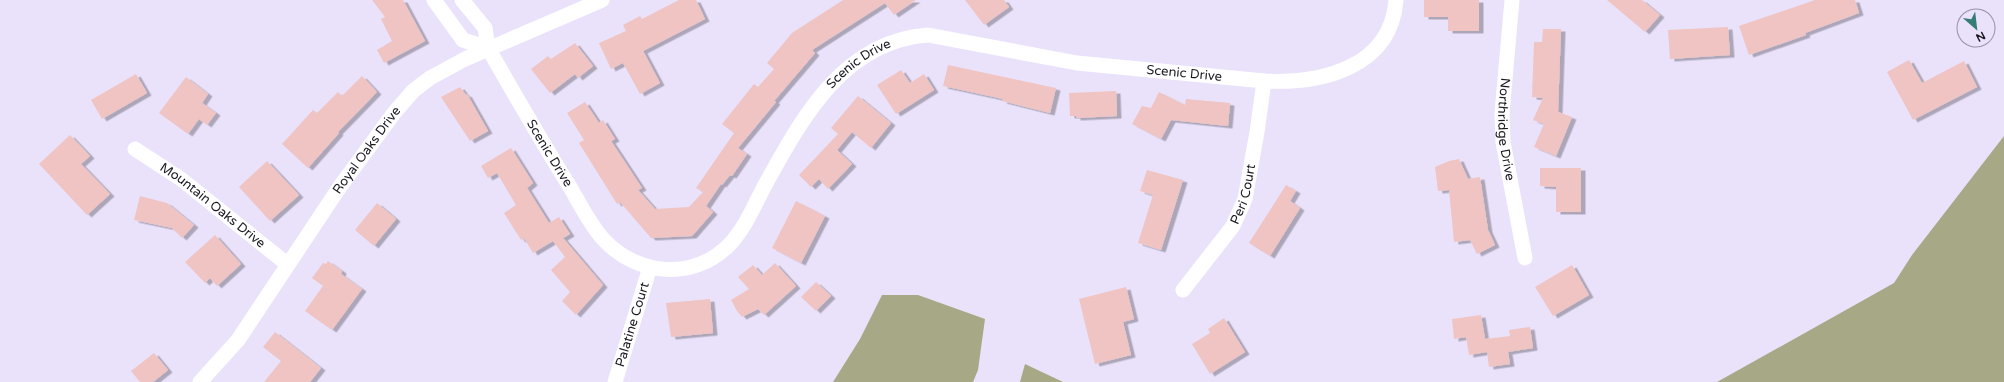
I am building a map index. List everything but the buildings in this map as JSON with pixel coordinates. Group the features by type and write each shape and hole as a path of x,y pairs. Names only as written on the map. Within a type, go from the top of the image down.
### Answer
{"street":[{"path":"434,0 463,40 488,48"},
{"name":"Scenic Drive","path":"462,0 485,28 488,48 525,113 595,228 619,253 639,264 650,267 672,269 683,268 708,260 730,244 743,227 794,133 827,87 842,72 875,50 913,36 928,35 1077,63 1264,82 1309,80 1340,71 1360,61 1383,42 1394,20 1396,0"},
{"name":"Royal Oaks Drive","path":"200,382 238,340 287,264 371,142 413,91 444,69 488,48 602,0"},
{"name":"Northridge Drive","path":"1512,0 1502,113 1503,142 1525,258"},
{"name":"Peri Court","path":"1183,290 1233,226 1245,199 1258,132 1264,82"},
{"name":"Mountain Oaks Drive","path":"135,149 181,180 287,264"},
{"name":"Palatine Court","path":"615,382 650,267"}],"green space":[{"path":"2004,136 2004,382 1717,382 1894,283 1912,255"},
{"path":"882,295 918,295 985,319 978,370 973,382 833,382 860,339"},
{"path":"1025,364 1063,382 1020,382"}]}
